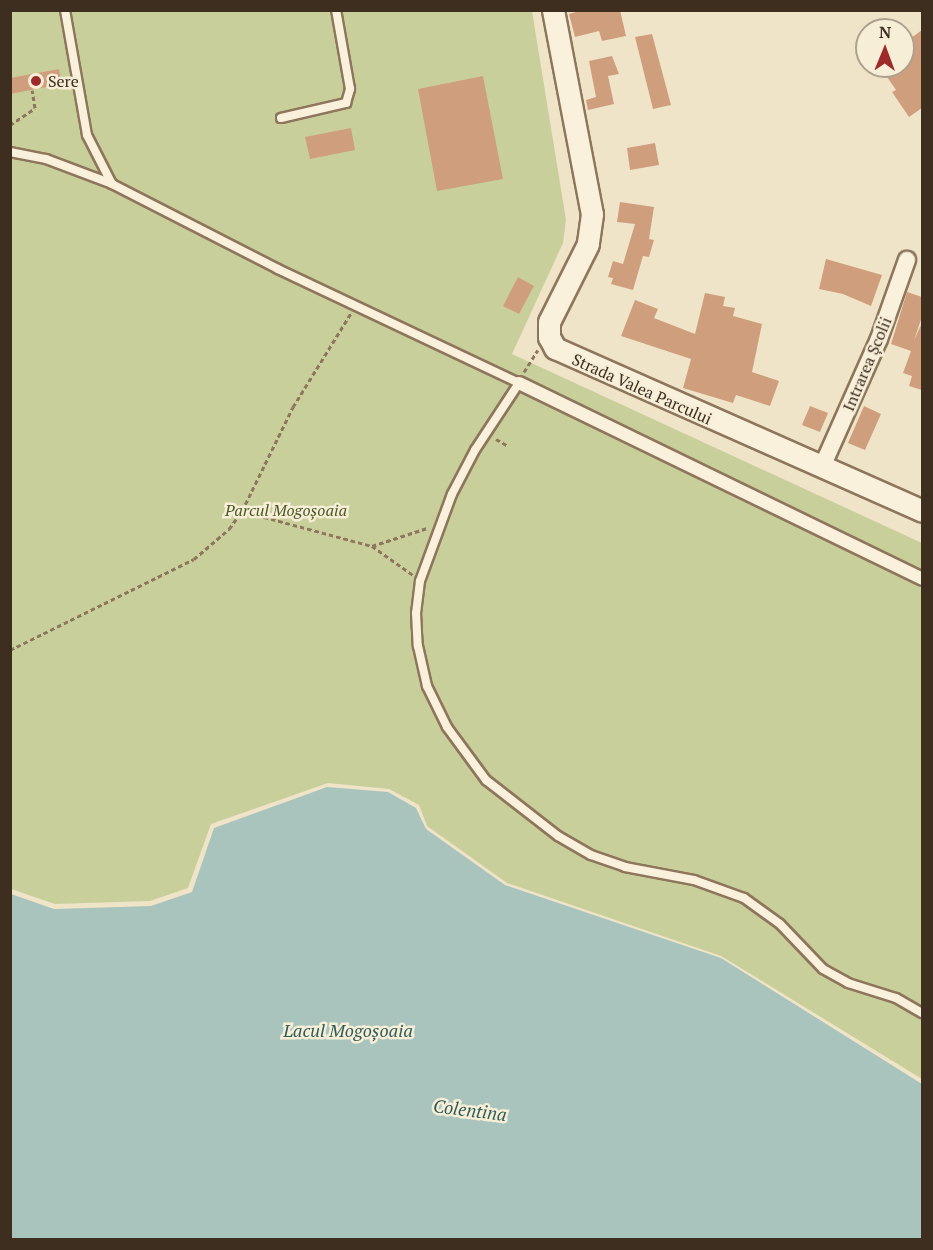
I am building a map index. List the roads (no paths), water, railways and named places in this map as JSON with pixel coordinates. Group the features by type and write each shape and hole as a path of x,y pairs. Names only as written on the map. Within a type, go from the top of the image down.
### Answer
{"street":[{"name":"Strada Valea Parcului","path":"553,10 592,214 588,244 549,322 549,337 562,353 922,510"},
{"name":"Intrarea Școlii","path":"822,467 879,339 907,260"},
{"path":"519,383 922,579"}],"lane":[{"path":"65,10 87,135 112,184"},
{"path":"280,118 346,103 350,89 336,10"},
{"path":"10,152 46,159 112,184 278,269 357,303 519,383 486,434 440,523 420,581 418,646 427,686 447,728 486,780 558,836 591,855 625,867 694,880 744,898 780,924 823,969 848,983 896,998 922,1014"}],"water":[{"name":"Lacul Mogoșoaia","path":"327,787 388,792 416,808 426,829 505,885 721,958 922,1084 922,1239 11,1239 11,894 54,909 151,906 192,892 214,828"}],"place":[{"name":"Sere","path":"36,81"}],"park label":[{"name":"Parcul Mogoșoaia","path":"286,510"}],"water label":[{"name":"Colentina","path":"470,1110"}]}
